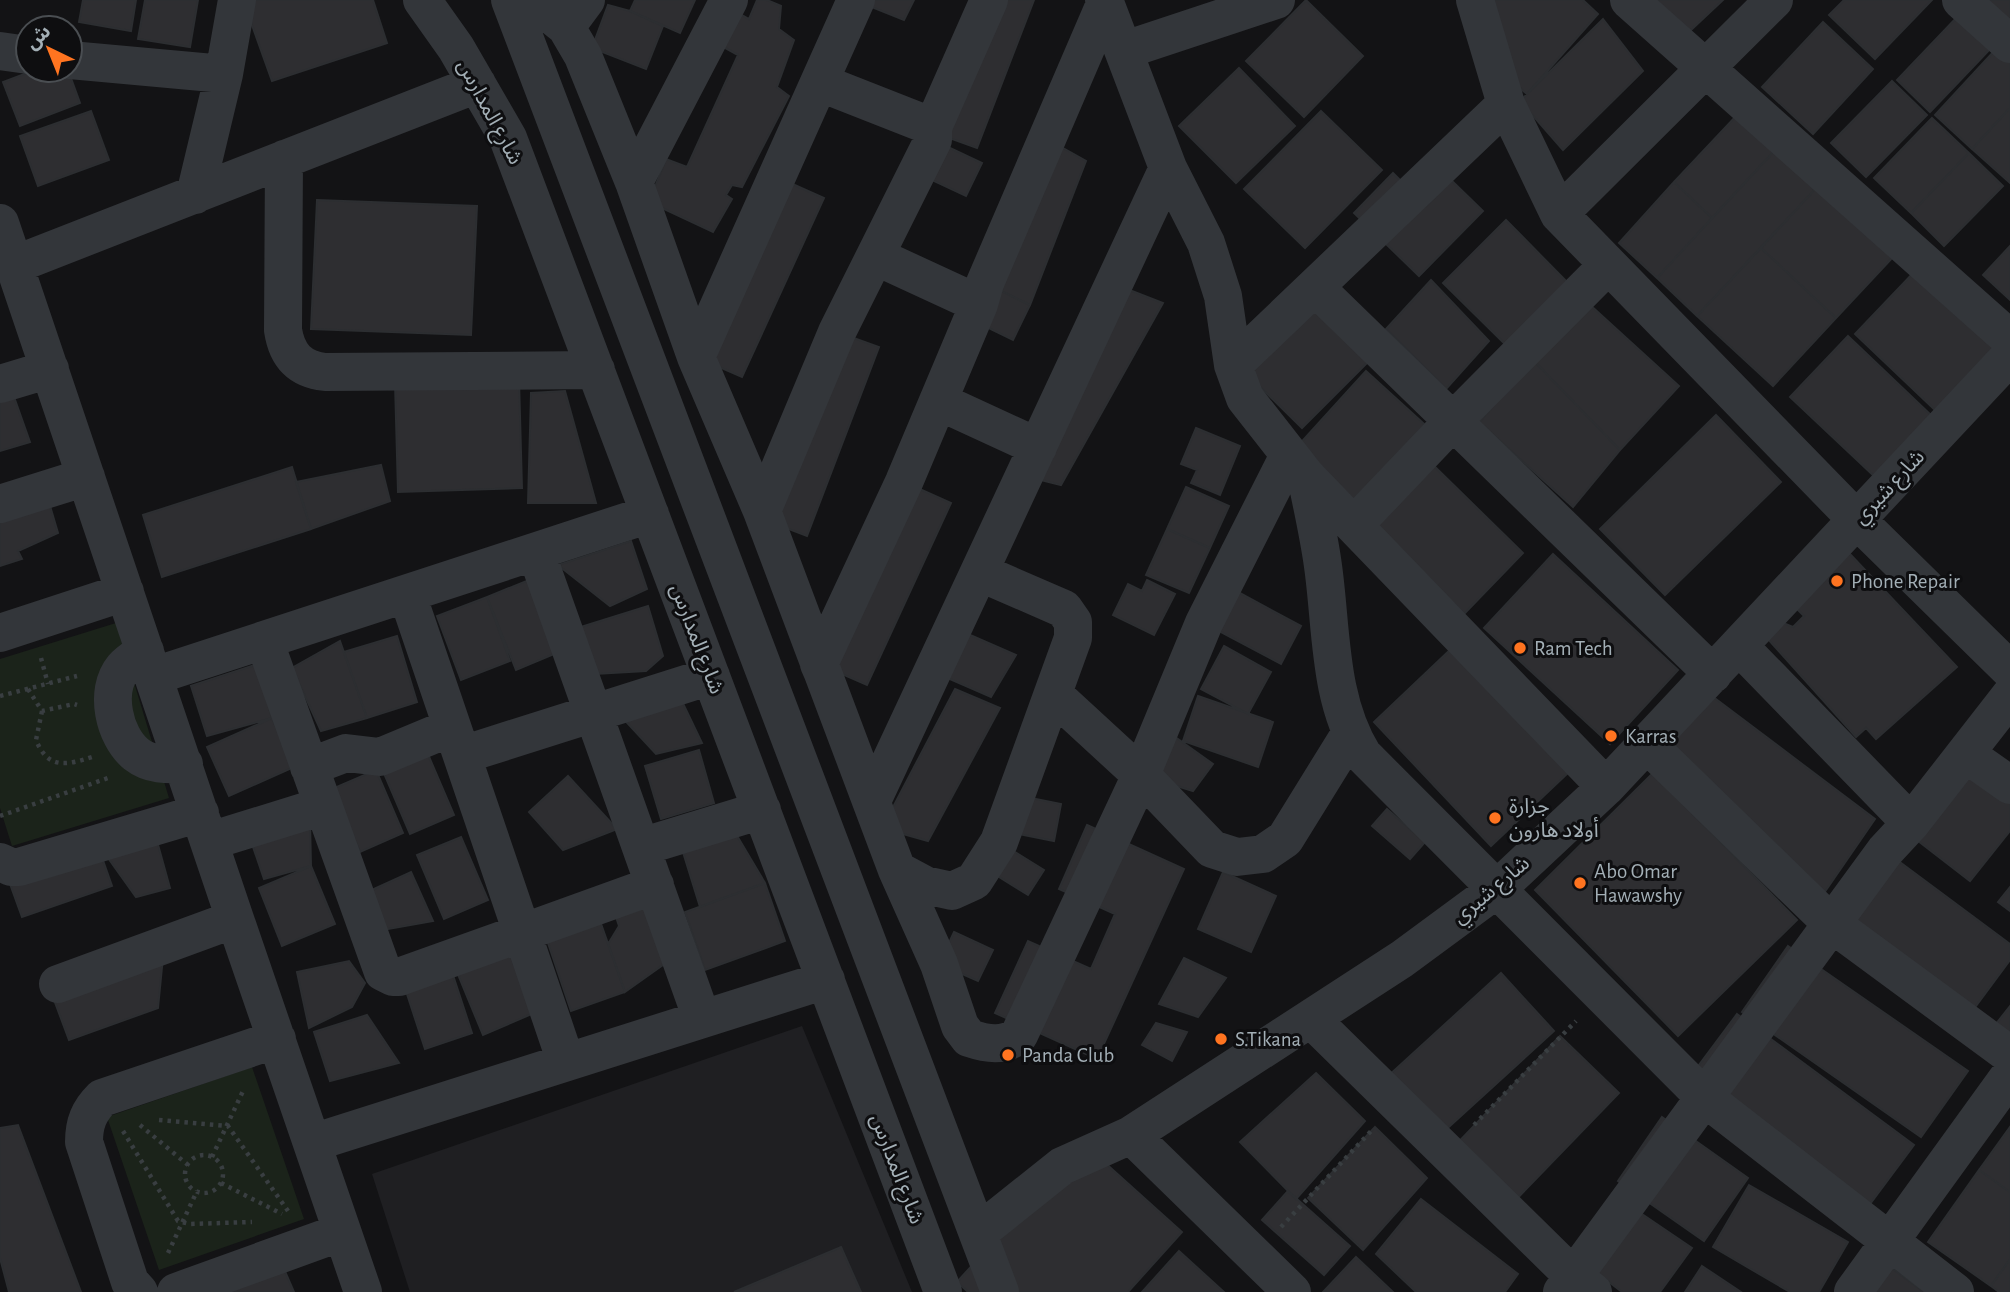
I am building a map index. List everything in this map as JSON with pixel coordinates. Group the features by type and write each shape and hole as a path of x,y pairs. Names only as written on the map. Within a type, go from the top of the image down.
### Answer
{"street":[{"path":"195,195 224,74 237,0"},
{"name":"شارع المدارس","path":"422,0 456,48 508,138 943,1292"},
{"path":"510,0 549,96 1000,1292"},
{"path":"525,0 576,14 583,56 634,182 696,357 762,511 897,870 939,964 960,1026 969,1038 1001,1044 1011,1042 1019,1035 1141,775 1204,623 1298,465"},
{"path":"634,182 729,0"},
{"path":"762,511 837,332 933,140 933,127 989,0"},
{"path":"1125,50 1276,0"},
{"path":"1475,0 1506,104 1559,214 1857,520 2010,670"},
{"path":"1629,0 2010,339"},
{"path":"1559,214 1774,0"},
{"path":"1961,0 2010,44"},
{"path":"696,357 821,83 854,1"},
{"path":"1105,2 1168,168 1210,256 1223,296 1233,365 1245,398 1298,465 1606,787"},
{"path":"823,673 820,664 904,482 979,304 985,283 1105,2"},
{"path":"84,61 224,74"},
{"path":"14,265 477,83"},
{"path":"821,83 933,127"},
{"path":"1233,365 1506,104"},
{"path":"284,159 283,330 285,344 300,365 312,371 325,372 596,370"},
{"path":"872,801 1168,168"},
{"path":"0,223 125,592 168,763 205,827 271,1041 312,1143 363,1292"},
{"path":"875,256 979,304"},
{"path":"1354,525 1607,266"},
{"path":"1315,287 1713,674"},
{"name":"شارع شيري","path":"978,1233 1062,1166 1131,1135 1312,1020 1402,959 1497,889 1606,787 2010,356"},
{"path":"0,384 50,369"},
{"path":"938,401 1038,447"},
{"path":"1298,465 1323,564 1338,693 1350,734 1363,755 1705,1098 1955,1292"},
{"path":"0,504 86,477"},
{"path":"142,663 264,640 650,514"},
{"path":"536,552 702,1019"},
{"path":"897,870 925,884 951,891 974,881 999,842 1073,638 1073,622 1063,609 979,572"},
{"path":"0,633 125,592"},
{"path":"407,594 566,1062"},
{"path":"264,640 383,972 387,975 399,977 655,886"},
{"path":"1739,646 1911,823"},
{"path":"309,767 346,754 380,757 593,713 711,676"},
{"path":"1053,694 1141,775 1212,849 1237,857 1264,854 1285,839 1350,734"},
{"path":"1312,1020 1448,1153 1576,1287 1705,1098 1885,851 1911,823 2010,696"},
{"path":"1647,744 1832,924 2010,1055"},
{"path":"1966,754 2010,785"},
{"path":"0,862 19,867 205,827 323,806"},
{"path":"641,847 762,810"},
{"path":"58,984 234,919"},
{"path":"312,1143 826,980"},
{"path":"139,1292 130,1282 84,1142 87,1117 116,1110 271,1041"},
{"path":"1853,1292 2010,1075"},
{"path":"1131,1135 1292,1292"},
{"path":"171,1275 342,1232"}],"path":[{"path":"0,696 142,663"},
{"path":"28,689 42,711 36,740 49,758 68,764 98,755"},
{"path":"42,711 74,704 82,707"},
{"path":"0,816 168,763"},
{"path":"1448,1153 1560,1036 1602,997"},
{"path":"212,1157 271,1041"},
{"path":"1254,1256 1397,1103"},
{"path":"116,1110 228,1126 295,1221 221,1183"},
{"path":"116,1110 188,1165"},
{"path":"116,1110 178,1221 255,1222"},
{"path":"194,1157 212,1157 221,1164 221,1183 214,1191 197,1191 188,1184 185,1174 188,1165 194,1157"},
{"path":"171,1275 182,1223 197,1191"}],"shaded area":[{"path":"116,623 169,798 12,846 0,808 0,659"},
{"path":"802,1026 912,1292 410,1292 372,1174"},
{"path":"252,1067 304,1219 159,1270 107,1117"}],"building":[{"path":"83,0 136,0 131,31 84,23 84,14 80,14"},
{"path":"145,0 198,0 190,47 138,39"},
{"path":"243,0 373,0 387,43 272,81"},
{"path":"635,0 695,0 680,33 630,11"},
{"path":"757,0 767,0 781,6 779,29 794,40 777,87 789,96 742,187 732,185 726,195 732,199 713,232 649,202 666,159 687,167 738,55 718,44 733,10 749,19"},
{"path":"866,0 914,0 904,20 864,4"},
{"path":"990,0 1034,0 977,148 938,134"},
{"path":"1306,0 1363,56 1304,117 1246,61"},
{"path":"1484,0 1583,0 1598,14 1527,94 1504,75"},
{"path":"1648,0 1723,0 1689,32"},
{"path":"1844,0 1932,0 1875,59 1829,15"},
{"path":"1983,0 2010,0 2010,32"},
{"path":"608,5 630,11 663,26 646,69 592,48"},
{"path":"1960,14 1993,46 1930,112 1897,80"},
{"path":"1603,19 1643,71 1563,150 1520,101"},
{"path":"1823,22 1873,69 1813,134 1762,87"},
{"path":"1997,48 2010,60 2010,108 1972,149 1935,115"},
{"path":"1239,68 1295,126 1236,183 1179,126"},
{"path":"14,78 14,84 73,84 80,103 20,126 3,82"},
{"path":"1892,81 1927,115 1866,177 1831,143"},
{"path":"2010,108 2010,183 1972,149"},
{"path":"91,111 109,160 38,186 20,136"},
{"path":"1321,111 1382,170 1305,248 1244,189"},
{"path":"1739,113 1777,148 1712,218 1674,182"},
{"path":"1932,118 1969,153 1911,213 1874,178"},
{"path":"1047,139 1086,161 1030,305 985,283"},
{"path":"933,140 982,163 966,196 917,173"},
{"path":"1777,148 1818,186 1697,316 1657,278"},
{"path":"1969,153 2003,186 1944,246 1911,213"},
{"path":"1393,173 1426,206 1451,180 1483,211 1419,276 1354,213"},
{"path":"779,178 824,198 742,377 696,357"},
{"path":"1674,182 1712,218 1657,278 1619,243"},
{"path":"1818,186 1894,256 1836,318 1761,248"},
{"path":"317,200 477,206 471,335 311,329"},
{"path":"1506,220 1573,288 1511,350 1443,283"},
{"path":"2010,246 2010,300 1983,275"},
{"path":"1761,248 1836,318 1773,386 1697,316"},
{"path":"1918,268 1998,344 1935,410 1855,334"},
{"path":"1431,280 1489,341 1446,389 1386,329"},
{"path":"985,283 1030,305 1013,340 968,318"},
{"path":"1114,284 1163,303 1061,485 1025,476"},
{"path":"1577,293 1679,386 1620,450 1534,361"},
{"path":"1310,297 1371,359 1302,428 1240,367"},
{"path":"837,332 879,347 807,536 765,520"},
{"path":"1848,336 1932,416 1874,476 1790,397"},
{"path":"1534,361 1620,450 1573,507 1479,422"},
{"path":"1366,371 1433,432 1361,510 1295,449"},
{"path":"519,379 522,488 398,492 395,383"},
{"path":"565,391 596,503 528,503 531,393"},
{"path":"13,394 30,442 0,451 0,398"},
{"path":"1716,415 1781,482 1665,595 1600,529"},
{"path":"1196,428 1240,446 1220,495 1191,483 1197,470 1181,464"},
{"path":"1426,458 1523,553 1464,614 1367,520"},
{"path":"381,465 390,501 311,529 296,482"},
{"path":"292,467 311,529 162,577 143,515"},
{"path":"904,482 951,503 867,685 819,664"},
{"path":"1186,487 1229,506 1210,548 1167,529"},
{"path":"48,499 58,533 18,551 22,559 0,566 0,514"},
{"path":"1167,529 1210,548 1189,593 1146,575"},
{"path":"631,541 647,589 610,606 558,565"},
{"path":"1849,553 1957,667 1876,739 1866,728 1856,737 1767,638 1783,623 1793,627 1804,616 1794,606"},
{"path":"1553,554 1678,670 1610,744 1484,628"},
{"path":"529,580 559,652 516,670 487,597"},
{"path":"1147,580 1175,594 1154,635 1113,615 1128,584 1142,591"},
{"path":"1225,585 1301,626 1281,664 1204,623"},
{"path":"487,597 510,661 461,680 437,616"},
{"path":"648,606 663,656 646,671 595,674 581,627"},
{"path":"961,631 1016,655 991,697 945,677"},
{"path":"397,636 417,702 367,718 344,652"},
{"path":"340,641 367,718 321,731 292,668"},
{"path":"1224,646 1271,672 1248,714 1201,689"},
{"path":"1451,649 1568,773 1491,846 1374,722"},
{"path":"258,664 272,718 207,736 191,686"},
{"path":"1700,687 1875,819 1824,893 1657,754"},
{"path":"955,689 1000,708 928,841 882,828"},
{"path":"678,693 702,743 656,754 617,712"},
{"path":"1198,696 1273,722 1258,767 1183,741"},
{"path":"272,718 294,767 229,796 207,747"},
{"path":"1171,734 1213,764 1193,791 1141,775"},
{"path":"699,750 714,803 661,819 645,766"},
{"path":"427,752 454,815 410,834 383,771"},
{"path":"1967,767 2010,800 2010,831 1970,881 1913,837"},
{"path":"376,770 403,833 360,852 332,789"},
{"path":"1653,773 1797,920 1678,1036 1535,890"},
{"path":"568,776 617,829 563,850 529,812"},
{"path":"1016,795 1061,804 1054,841 1008,832"},
{"path":"1387,809 1425,842 1410,859 1372,826"},
{"path":"310,820 311,866 264,879 251,841"},
{"path":"1087,825 1184,869 1097,1059 995,1013 1028,941 1091,969 1115,914 1059,889"},
{"path":"736,834 765,883 700,907 682,849"},
{"path":"461,837 488,900 444,919 417,855"},
{"path":"157,841 170,888 136,897 106,855"},
{"path":"999,842 1044,870 1028,895 983,867"},
{"path":"99,849 112,886 22,917 9,881"},
{"path":"1885,851 2010,944 2010,960 1970,1014 1838,915"},
{"path":"311,866 335,924 282,946 259,888"},
{"path":"411,872 433,921 383,930 365,893"},
{"path":"1223,872 1276,896 1251,952 1198,929"},
{"path":"765,883 785,941 705,970 685,912"},
{"path":"2010,887 2010,911 1998,902"},
{"path":"648,900 667,962 625,992 608,944 619,926 614,911"},
{"path":"599,918 625,992 571,1011 546,937"},
{"path":"954,932 993,950 978,981 939,964"},
{"path":"1788,946 1968,1071 1921,1137 1742,1012"},
{"path":"508,950 534,1013 483,1035 457,972"},
{"path":"163,957 158,1008 69,1040 53,997"},
{"path":"1184,958 1226,978 1198,1017 1159,1004"},
{"path":"349,961 365,983 352,1007 309,1028 297,972"},
{"path":"451,969 472,1033 425,1049 404,985"},
{"path":"1501,973 1554,1031 1440,1135 1387,1077"},
{"path":"2010,1006 2010,1042 1992,1029"},
{"path":"1737,1014 1914,1145 1867,1208 1690,1077"},
{"path":"367,1015 399,1063 330,1081 314,1032"},
{"path":"1156,1023 1187,1032 1172,1061 1142,1045"},
{"path":"1560,1036 1619,1093 1506,1210 1448,1153"},
{"path":"1316,1073 1365,1121 1296,1199 1240,1142"},
{"path":"1662,1117 1748,1178 1704,1241 1618,1181"},
{"path":"18,1125 81,1292 9,1292 0,1258 0,1128"},
{"path":"1375,1127 1427,1178 1363,1250 1308,1198"},
{"path":"2010,1127 2010,1192 1979,1170"},
{"path":"1083,1143 1182,1232 1128,1292 968,1292 957,1282"},
{"path":"1979,1170 2010,1192 2010,1259 1991,1286 1928,1242"},
{"path":"1749,1185 1848,1242 1819,1292 1790,1292 1713,1247"},
{"path":"1288,1191 1350,1246 1324,1275 1262,1220"},
{"path":"1614,1195 1692,1248 1660,1292 1622,1292 1575,1256"},
{"path":"1421,1199 1518,1274 1505,1292 1416,1292 1376,1254"},
{"path":"841,1247 861,1292 734,1292"},
{"path":"1179,1251 1224,1292 1142,1292"},
{"path":"1356,1257 1393,1292 1323,1292"},
{"path":"2010,1259 2010,1292 1999,1292 1991,1286"},
{"path":"1702,1266 1741,1292 1685,1292"},
{"path":"1889,1266 1924,1292 1870,1292"},
{"path":"284,1269 294,1292 224,1292"}],"place":[{"name":"Phone Repair","path":"1837,581"},
{"name":"Ram Tech","path":"1520,648"},
{"name":"Karras","path":"1611,736"},
{"name":"جزارة أولاد هارون","path":"1495,818"},
{"name":"Abo Omar Hawawshy","path":"1580,883"},
{"name":"S.Tikana","path":"1221,1039"},
{"name":"Panda Club","path":"1008,1055"}]}
